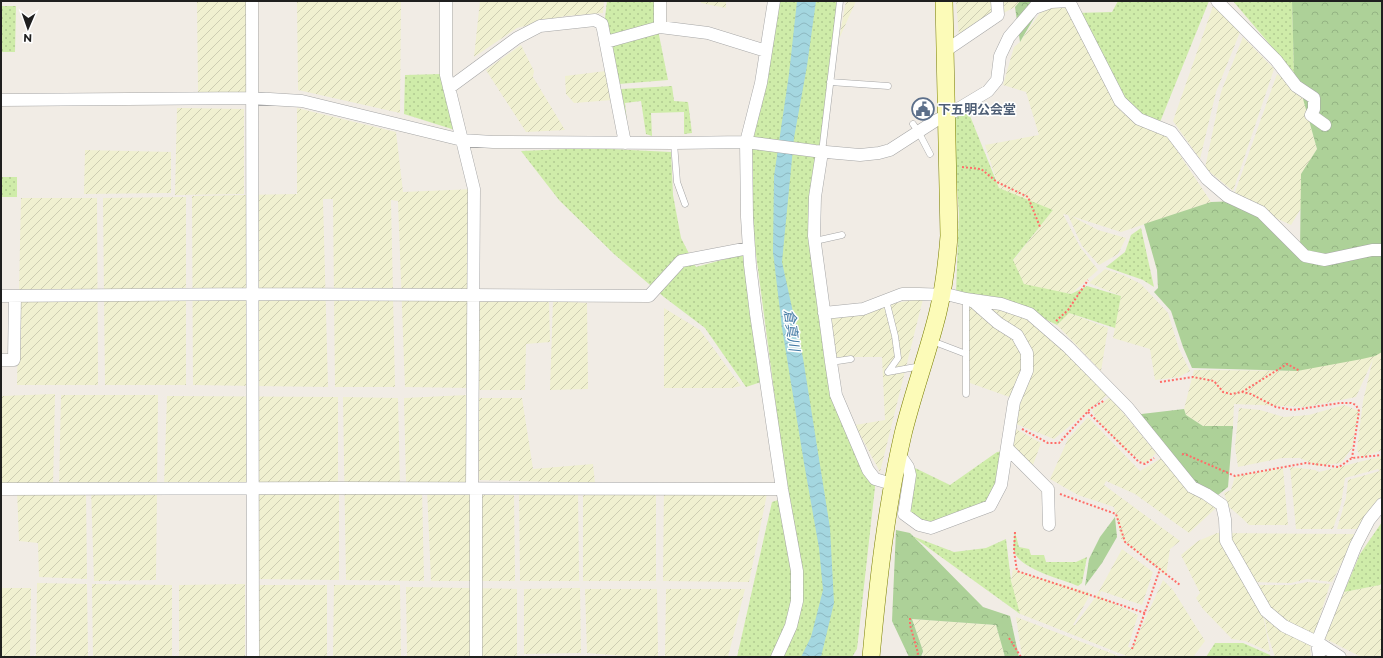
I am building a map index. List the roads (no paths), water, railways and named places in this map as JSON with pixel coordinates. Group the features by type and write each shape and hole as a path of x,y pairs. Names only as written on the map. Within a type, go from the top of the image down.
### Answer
{"street":[{"path":"252,1 253,657"},
{"path":"446,1 446,75 474,189 473,295 476,657"},
{"path":"660,1 660,27"},
{"path":"774,1 761,83 746,142 747,217 756,314 782,489 797,571 797,601 791,626 777,657"},
{"path":"872,657 878,582 892,484 904,432 942,294 949,236 944,1"},
{"path":"945,51 998,15 997,1"},
{"path":"1,100 252,98 302,101 462,140 493,142 625,143 746,142 860,155 890,150 916,128 946,115 988,91 996,80 1000,56 1009,37 1037,5 1051,2 1069,1 1120,101 1139,118 1172,132 1207,179 1227,196 1261,212 1305,256 1325,260 1372,250 1382,250"},
{"path":"1217,1 1276,60 1296,86 1314,98 1314,109 1311,115 1325,125"},
{"path":"449,88 516,38 540,26 595,20 602,24 625,143"},
{"path":"606,42 660,27 708,33 766,51"},
{"path":"818,151 815,197 815,241 836,395 868,470 875,479 892,484"},
{"path":"1,296 252,294 649,296 681,261 749,248"},
{"path":"824,313 864,309 902,294 942,294 1001,304 1030,314 1068,347 1128,408 1192,487 1206,494 1222,505 1225,519 1226,542 1266,611 1284,626 1317,642 1340,657"},
{"path":"1,360 14,360 15,296"},
{"path":"899,454 908,467 910,475 904,514 919,525 931,528 990,506 1001,485 1015,399 1027,371 1027,353 1016,335 998,323 974,302 966,299"},
{"path":"1007,448 1048,489 1050,525"},
{"path":"1,489 782,489"},
{"path":"1319,657 1317,642 1356,545 1369,520 1382,504"}],"lane":[{"path":"818,151 830,82 840,1"},
{"path":"830,82 888,86"},
{"path":"916,128 930,154"},
{"path":"674,143 677,182 685,204"},
{"path":"815,241 842,235"},
{"path":"966,299 966,394"},
{"path":"886,300 895,336 898,358 888,372 923,366"},
{"path":"930,341 966,354"},
{"path":"831,362 851,359"}],"water":[{"name":"倉真川","path":"797,1 816,1 807,66 794,138 782,262 803,358 830,528 834,603 821,657 801,657 811,637 823,590 819,548 782,328 773,252 774,176 789,74"}],"place":[{"name":"下五明公会堂","path":"923,109"}]}
